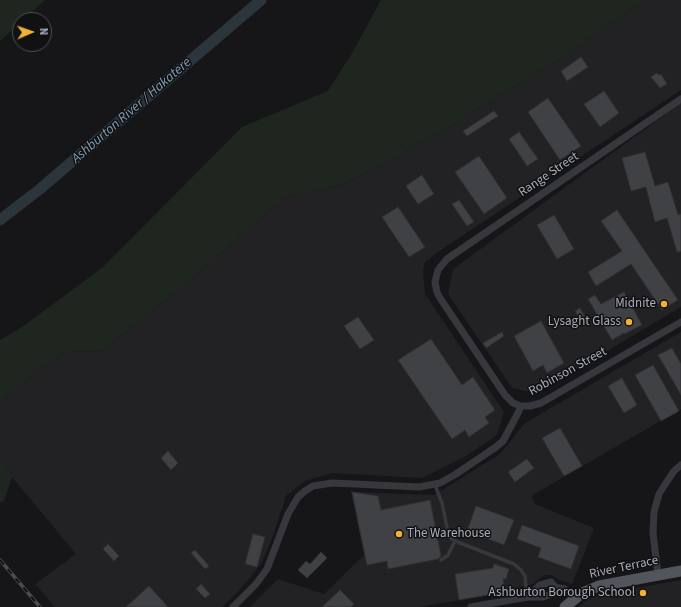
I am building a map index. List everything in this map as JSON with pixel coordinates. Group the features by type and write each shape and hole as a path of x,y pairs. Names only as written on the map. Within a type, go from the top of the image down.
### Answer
{"main road":[{"name":"River Terrace","path":"565,607 590,589 599,586 681,571"}],"street":[{"name":"Range Street","path":"436,275 441,265 447,259 681,100"},
{"name":"Robinson Street","path":"436,275 436,288 440,298 505,395 513,402 521,406 530,406 541,403 681,322"},
{"path":"233,607 256,584 268,569 288,514 298,497 305,491 313,486 332,483 419,487 435,485 456,474 496,447 507,435 521,406"},
{"path":"658,575 653,533 654,512 659,494 681,465"},
{"path":"526,598 544,583 551,582 555,587 565,589 576,598"},
{"path":"471,607 548,596 554,592 555,587"}],"lane":[{"path":"435,485 442,503 448,533 452,540 514,564 525,576 526,598"},
{"path":"441,560 448,555 455,541"}],"shaded area":[{"path":"0,0 45,0 32,12 12,12 12,30 0,41"},
{"path":"381,0 645,0 550,65 427,140 344,184 285,197 183,286 102,351 65,352 37,371 0,403 0,340 25,325 103,267 242,127 328,91 352,53"},
{"path":"645,0 681,0 681,90 425,262 423,270 425,294 504,412 497,435 466,456 422,478 332,473 305,481 286,496 273,536 261,564 237,593 222,607 55,607 35,584 76,554 12,477 0,458 0,403 37,371 65,352 102,351 183,286 285,197 344,184 427,140 550,65"},
{"path":"681,103 681,307 536,393 512,388 448,294 453,269"},
{"path":"681,332 681,409 533,494 532,498 535,504 594,528 572,584 559,580 552,575 544,575 533,584 505,592 420,607 250,607 278,579 324,594 364,555 351,492 434,495 500,454 525,423"},
{"path":"0,458 12,477 4,501 0,503"},
{"name":"Ashburton Borough School","path":"681,580 681,607 579,607 584,602 598,595"}],"building":[{"path":"581,57 588,67 567,81 561,71"},
{"path":"657,73 659,75 661,74 667,84 660,88 651,77"},
{"path":"604,91 619,113 600,127 584,104"},
{"path":"548,98 581,146 560,160 528,112"},
{"path":"494,111 498,116 467,136 463,131"},
{"path":"519,132 538,159 527,166 509,139"},
{"path":"645,152 655,186 668,182 678,215 681,214 681,251 677,252 667,218 655,222 646,187 631,191 622,158"},
{"path":"479,156 507,198 484,214 455,172"},
{"path":"422,175 434,194 418,204 406,186"},
{"path":"459,200 474,222 467,226 452,204"},
{"path":"398,207 425,247 409,257 382,217"},
{"path":"617,210 678,300 662,310 631,264 596,286 588,272 622,251 601,221"},
{"path":"554,215 574,249 557,259 537,225"},
{"path":"624,292 642,325 612,340 588,299 595,295 601,304"},
{"path":"580,308 589,324 584,327 575,311"},
{"path":"358,317 374,340 360,349 344,326"},
{"path":"541,321 564,363 547,373 543,365 533,371 514,336"},
{"path":"502,332 504,336 486,348 483,343"},
{"path":"431,339 462,385 473,377 495,410 485,417 489,423 469,437 465,430 452,439 398,360"},
{"path":"672,348 681,364 681,395 658,355"},
{"path":"653,365 679,411 661,421 635,375"},
{"path":"622,378 637,405 624,413 608,386"},
{"path":"560,428 582,466 564,476 542,438"},
{"path":"168,451 178,463 171,470 161,458"},
{"path":"527,459 534,468 515,482 508,472"},
{"name":"The Warehouse","path":"352,492 378,496 381,510 430,500 441,556 438,559 388,569 387,561 367,565"},
{"path":"476,506 514,520 504,545 467,531"},
{"path":"522,525 579,546 571,569 538,557 541,548 517,539"},
{"path":"253,534 265,537 257,567 245,564"},
{"path":"108,544 119,556 114,561 103,549"},
{"path":"195,550 209,566 205,569 191,553"},
{"path":"321,552 327,558 307,578 298,570 306,561 310,564"},
{"path":"494,564 509,569 506,579 503,579 505,592 459,600 455,574 493,568"},
{"path":"201,584 210,594 205,598 196,589"},
{"path":"149,586 168,607 126,607"},
{"path":"340,590 354,604 351,607 322,607"}],"waterway":[{"name":"Ashburton River / Hakatere","path":"0,220 40,189 261,0"}],"railway":[{"path":"0,560 40,607"}],"place":[{"name":"Midnite","path":"664,304"},
{"name":"Lysaght Glass","path":"629,322"},
{"name":"The Warehouse","path":"399,534"},
{"name":"Ashburton Borough School","path":"643,593"}]}
